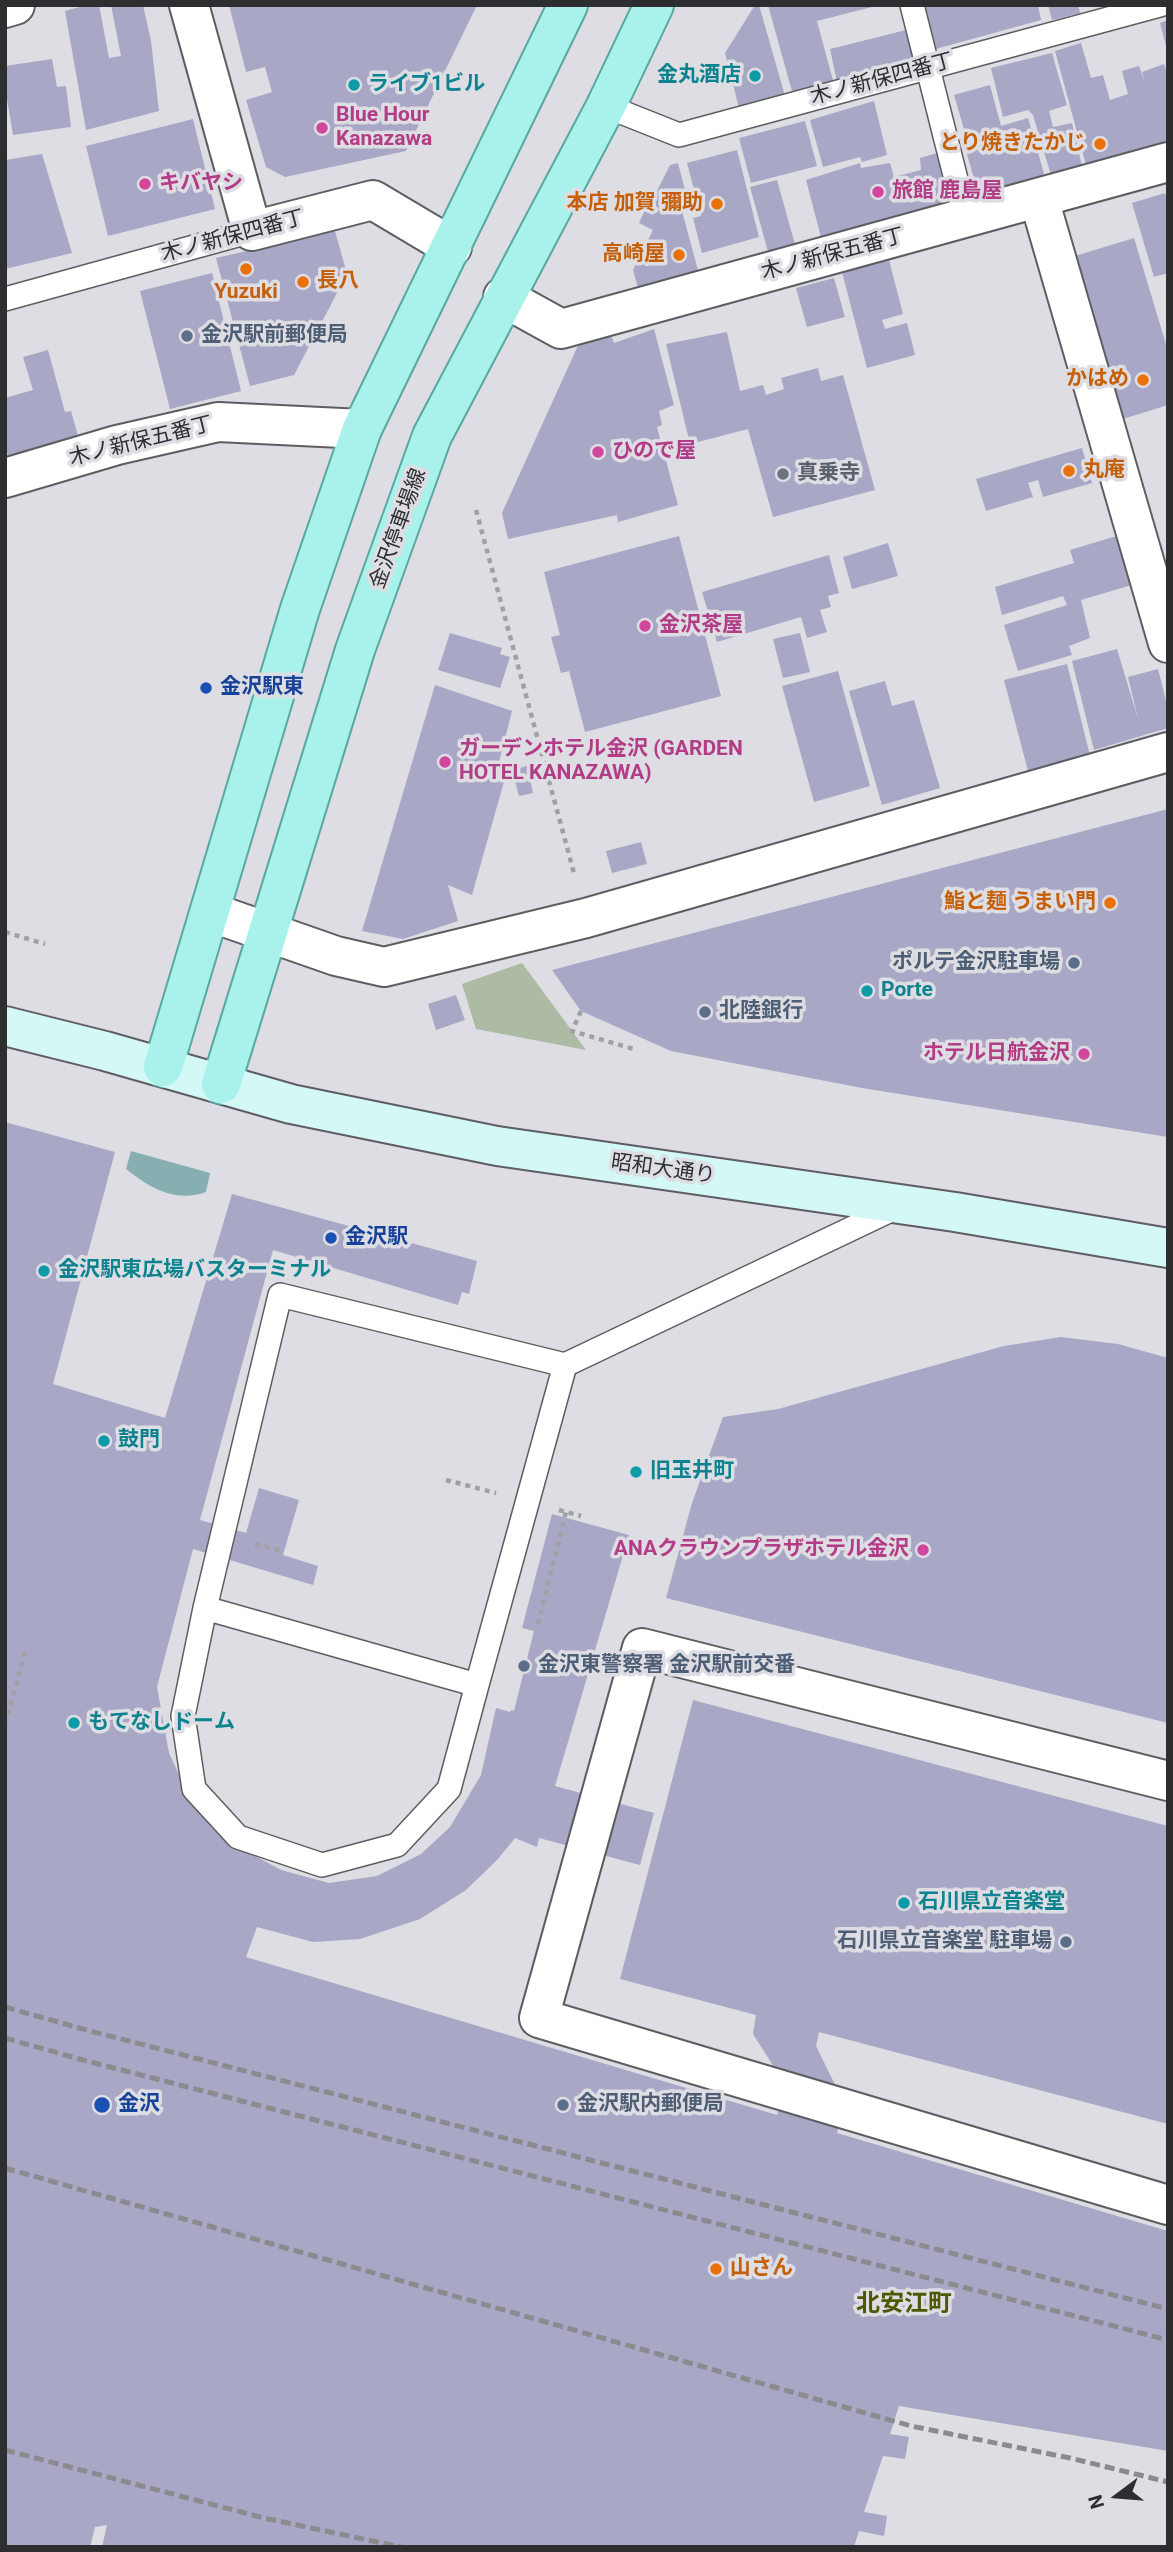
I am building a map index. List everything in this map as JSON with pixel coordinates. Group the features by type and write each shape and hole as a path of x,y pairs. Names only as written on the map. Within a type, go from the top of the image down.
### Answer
{"main road":[{"path":"163,1067 300,609 362,429 568,5"},
{"name":"金沢停車場線","path":"221,1084 355,650 432,436 606,106 654,5"},
{"name":"昭和大通り","path":"5,1026 291,1104 497,1146 902,1205 1168,1248"}],"street":[{"path":"5,8 15,5"},
{"path":"189,5 252,231"},
{"name":"木ノ新保五番丁","path":"503,297 561,329 1168,162"},
{"path":"1039,199 1168,643"},
{"name":"木ノ新保四番丁","path":"252,231 373,200 452,247"},
{"name":"木ノ新保五番丁","path":"5,478 117,445 218,422 362,429"},
{"path":"210,912 335,956 384,967 586,918 1168,752"},
{"path":"1168,1781 642,1648 539,2018 1168,2205"}],"lane":[{"path":"912,5 966,219"},
{"name":"木ノ新保四番丁","path":"606,106 678,135 1160,5"},
{"name":"木ノ新保四番丁","path":"5,299 252,231"},
{"path":"565,1365 449,1789 397,1845 322,1865 238,1837 194,1789 183,1716 205,1608 280,1295 565,1365 902,1205"},
{"path":"205,1608 477,1685"}],"path":[{"path":"476,510 586,918"},
{"path":"5,932 45,943"},
{"path":"581,1011 572,1031 637,1050"},
{"path":"538,1624 566,1512"},
{"path":"5,1724 26,1649"}],"green space":[{"path":"522,963 586,1050 476,1029 462,984"}],"water":[{"path":"131,1151 210,1173 206,1192 184,1196 154,1188 126,1169"}],"building":[{"path":"99,5 109,58 121,56 111,5 143,5 151,41 159,111 86,130 65,11"},
{"name":"ライブ1ビル","path":"229,5 477,5 406,151 285,177 266,167 246,100 272,92 265,67 246,72"},
{"name":"金丸酒店","path":"755,5 759,5 785,96 739,108 725,53"},
{"path":"768,5 876,6 817,21 834,84 793,95"},
{"path":"920,5 1038,5 1041,20 932,50"},
{"path":"1048,5 1078,5 1080,13 1052,20"},
{"path":"1168,20 1168,50 1167,50 1160,23"},
{"path":"910,29 918,62 837,82 830,49"},
{"path":"1081,43 1091,78 1103,75 1110,100 1128,94 1122,71 1139,66 1145,83 1142,72 1164,64 1168,76 1168,143 1086,165 1055,51"},
{"path":"1052,53 1067,105 1049,111 1053,127 1072,123 1082,166 1051,175 1033,115 1028,110 1003,117 991,68"},
{"path":"52,59 57,87 66,86 71,127 13,135 5,87 5,66"},
{"path":"990,85 1001,126 1028,118 1045,177 979,196 962,137 966,136 954,95"},
{"path":"874,101 887,155 862,162 860,157 823,167 810,120"},
{"path":"193,119 215,209 108,236 86,146"},
{"path":"805,121 817,166 751,183 739,138"},
{"path":"737,150 759,237 702,253 693,218 701,216 687,163"},
{"name":"旅館 鹿島屋","path":"937,153 951,204 822,241 806,180 860,163 861,168 890,163 894,177 921,170 920,158"},
{"path":"42,154 72,253 5,269 5,160"},
{"path":"678,163 690,209 682,211 699,274 639,291 633,270 653,230 639,223 670,165"},
{"path":"777,180 796,248 769,255 750,187"},
{"path":"1165,193 1168,202 1168,273 1154,277 1132,203"},
{"path":"335,231 347,274 294,375 250,386 216,258"},
{"path":"1134,238 1168,351 1168,405 1123,419 1075,256"},
{"path":"889,260 903,314 882,320 885,329 907,323 915,355 867,368 842,272"},
{"path":"212,273 241,391 170,409 140,291"},
{"path":"834,278 845,317 807,327 796,288"},
{"path":"654,329 674,405 659,411 662,425 657,427 678,505 618,522 617,515 508,539 502,513 580,341 609,331 614,343"},
{"path":"727,332 740,391 763,385 766,395 784,389 781,378 818,368 821,381 843,375 875,490 773,517 748,429 690,444 666,344"},
{"path":"48,350 65,412 71,411 80,443 9,460 5,445 5,398 33,390 23,357"},
{"path":"1082,448 1092,483 1043,497 1038,480 1028,483 1033,497 986,511 976,479"},
{"path":"1120,535 1135,584 1081,600 1090,638 1069,646 1072,655 1018,671 1004,625 1067,605 1063,596 1002,615 995,587 1074,563 1070,550"},
{"path":"679,536 721,696 585,732 569,671 561,673 551,637 560,635 544,572"},
{"path":"888,543 898,576 852,589 843,557"},
{"path":"829,555 839,593 828,596 831,607 820,610 827,632 807,638 801,617 717,642 702,592"},
{"path":"450,633 502,648 500,654 510,657 500,688 438,670"},
{"path":"800,633 810,672 783,678 773,639"},
{"path":"1117,649 1138,719 1128,677 1158,669 1168,709 1168,728 1094,750 1072,661"},
{"path":"1067,664 1090,755 1028,771 1004,680"},
{"path":"838,671 870,786 814,802 782,686"},
{"path":"885,681 892,706 914,700 940,788 882,805 849,691"},
{"path":"435,685 512,711 498,766 507,771 472,895 448,885 458,921 403,939 362,931"},
{"path":"527,766 533,793 519,796 512,770"},
{"name":"Porte","path":"1168,809 1168,1137 862,1088 671,1051 581,1011 552,970"},
{"path":"641,842 647,864 612,873 606,851"},
{"path":"456,995 465,1020 436,1030 428,1004"},
{"path":"5,1122 115,1152 53,1384 165,1418 232,1194 477,1261 469,1294 462,1292 458,1305 273,1250 200,1520 246,1533 259,1488 299,1500 283,1555 318,1566 313,1585 193,1549 157,1687 169,1753 190,1798 231,1843 281,1870 329,1883 377,1876 421,1854 450,1827 481,1775 496,1708 514,1711 534,1631 522,1628 552,1514 629,1535 555,1786 654,1813 640,1865 539,1838 537,1847 515,1838 466,1890 420,1919 360,1939 313,1942 257,1927 246,1957 777,2115 786,2086 753,2034 756,2015 620,1979 693,1700 1168,1826 1168,2124 819,2032 816,2046 845,2105 837,2133 1168,2231 1168,2451 899,2406 890,2434 909,2437 905,2459 883,2456 864,2512 887,2516 884,2536 859,2531 854,2547 102,2547 107,2525 95,2527 90,2547 5,2547"},
{"name":"ANAクラウンプラザホテル金沢","path":"1061,1337 1118,1344 1168,1358 1168,1723 666,1598 692,1503 723,1417 778,1409 1004,1346"}],"railway":[{"path":"5,2007 1168,2309"},
{"path":"5,2038 1168,2340"},
{"path":"5,2168 911,2426 1070,2458 1168,2482"},
{"path":"5,2450 264,2518 401,2547"}],"place":[{"name":"金丸酒店","path":"755,76"},
{"name":"ライブ1ビル","path":"354,85"},
{"name":"Blue Hour Kanazawa","path":"322,128"},
{"name":"とり焼きたかじ","path":"1100,144"},
{"name":"キバヤシ","path":"145,184"},
{"name":"旅館 鹿島屋","path":"878,192"},
{"name":"本店 加賀 彌助","path":"717,204"},
{"name":"高崎屋","path":"679,255"},
{"name":"Yuzuki","path":"246,269"},
{"name":"長八","path":"303,282"},
{"name":"金沢駅前郵便局","path":"187,336"},
{"name":"かはめ","path":"1143,380"},
{"name":"ひので屋","path":"598,452"},
{"name":"丸庵","path":"1069,471"},
{"name":"真乗寺","path":"783,474"},
{"name":"金沢茶屋","path":"645,626"},
{"name":"金沢駅東","path":"206,688"},
{"name":"ガーデンホテル金沢 (GARDEN HOTEL KANAZAWA)","path":"445,762"},
{"name":"鮨と麺 うまい門","path":"1110,903"},
{"name":"ポルテ金沢駐車場","path":"1074,963"},
{"name":"Porte","path":"867,991"},
{"name":"北陸銀行","path":"705,1012"},
{"name":"ホテル日航金沢","path":"1084,1054"},
{"name":"金沢駅","path":"331,1238"},
{"name":"金沢駅東広場バスターミナル","path":"44,1271"},
{"name":"鼓門","path":"104,1441"},
{"name":"旧玉井町","path":"636,1472"},
{"name":"ANAクラウンプラザホテル金沢","path":"923,1550"},
{"name":"金沢東警察署 金沢駅前交番","path":"524,1666"},
{"name":"もてなしドーム","path":"74,1723"},
{"name":"石川県立音楽堂","path":"904,1903"},
{"name":"石川県立音楽堂 駐車場","path":"1066,1942"},
{"name":"金沢","path":"102,2105"},
{"name":"金沢駅内郵便局","path":"563,2105"},
{"name":"山さん","path":"716,2269"}],"district":[{"name":"北安江町","path":"904,2305"}]}
